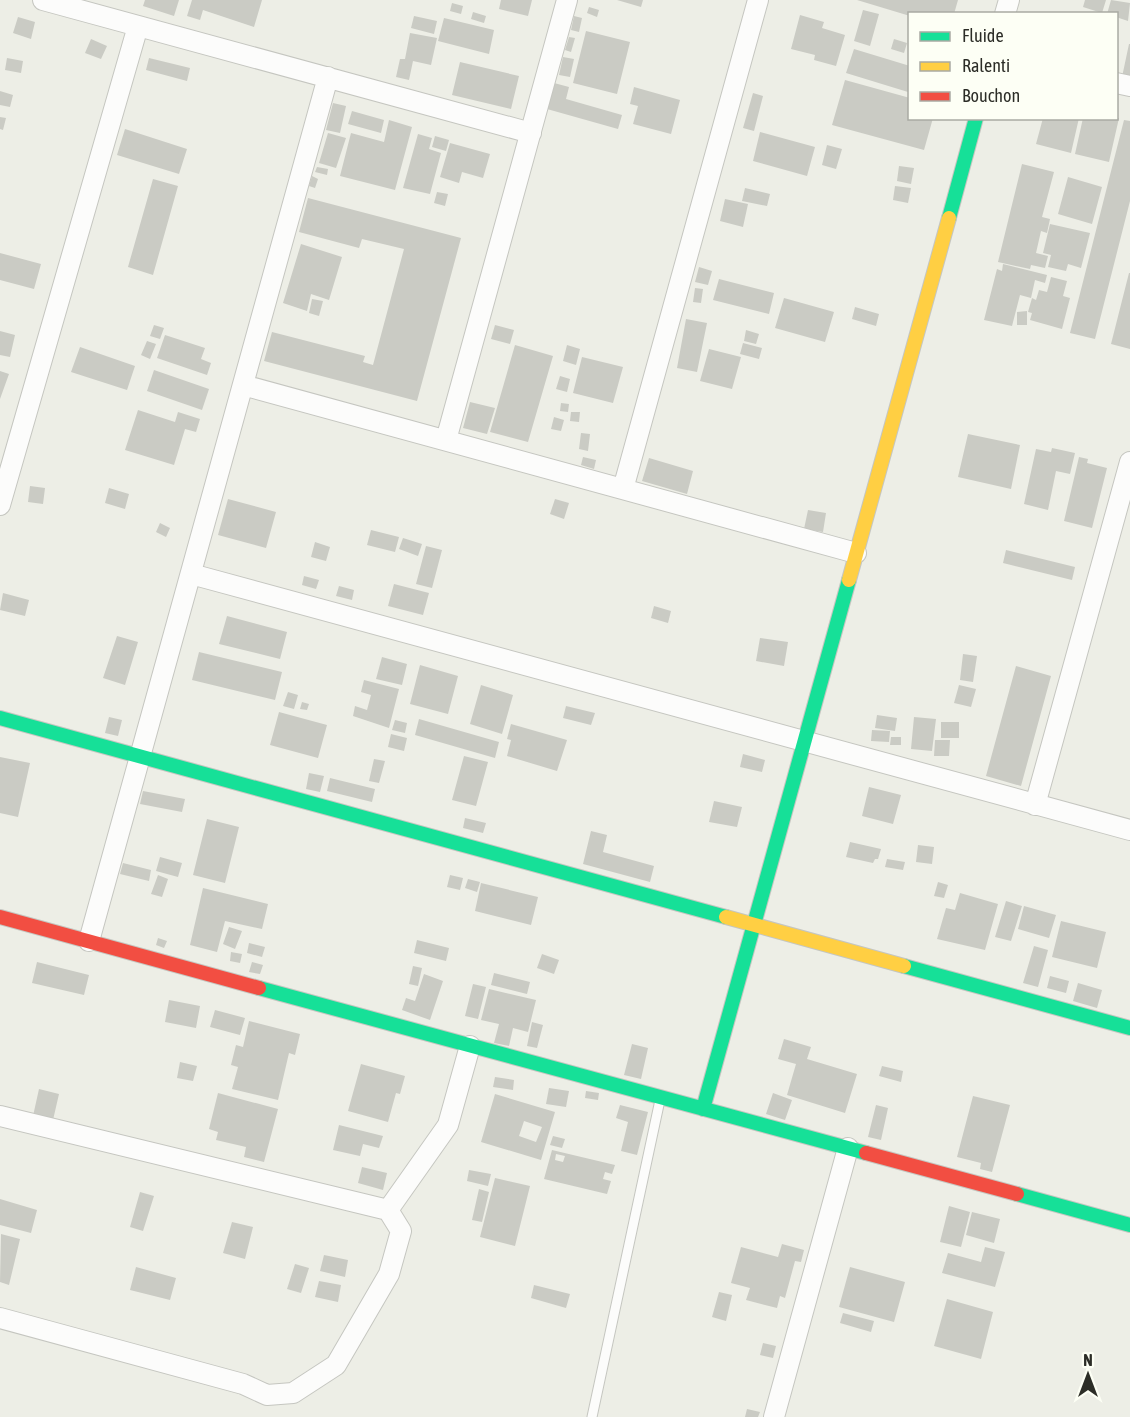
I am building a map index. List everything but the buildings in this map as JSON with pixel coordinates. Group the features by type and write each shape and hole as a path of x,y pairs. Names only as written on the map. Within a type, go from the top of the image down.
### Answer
{"street":[{"path":"43,0 531,133"},
{"path":"446,440 567,0"},
{"path":"623,489 758,0"},
{"path":"0,505 138,26"},
{"path":"89,941 328,77"},
{"path":"703,1109 975,120"},
{"path":"243,385 856,552"},
{"path":"1035,805 1130,462"},
{"path":"190,574 1130,831"},
{"path":"0,718 1130,1028"},
{"path":"0,917 1130,1225"},
{"path":"388,1210 448,1125 471,1046"},
{"path":"0,1116 388,1210 401,1231 389,1274 336,1365 293,1393 267,1395 243,1384 0,1318"},
{"path":"774,1417 848,1148"}],"lane":[{"path":"592,1417 660,1097"}],"traffic: fast":[{"path":"949,218 975,120"},
{"path":"703,1109 849,580"},
{"path":"0,718 726,917"},
{"path":"904,966 1130,1028"},
{"path":"259,988 866,1153"},
{"path":"1017,1194 1130,1225"}],"traffic: slow":[{"path":"849,580 949,218"},
{"path":"726,917 904,966"}],"traffic: jam":[{"path":"0,917 259,988"},
{"path":"866,1153 1017,1194"}]}
